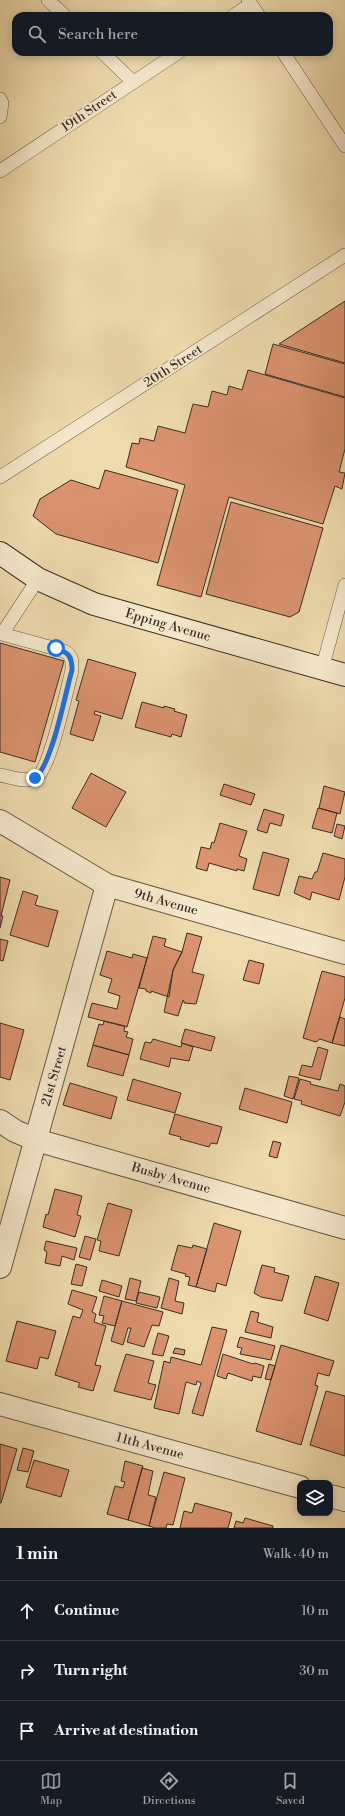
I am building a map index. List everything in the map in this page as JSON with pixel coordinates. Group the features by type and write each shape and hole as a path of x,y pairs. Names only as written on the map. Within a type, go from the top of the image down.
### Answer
{"street":[{"name":"Epping Avenue","path":"0,553 38,579 94,604 345,675"},
{"name":"9th Avenue","path":"0,821 107,885 345,953"},
{"name":"21st Street","path":"0,1267 107,885"},
{"name":"Busby Avenue","path":"0,1121 15,1131 36,1140 345,1228"},
{"name":"11th Avenue","path":"0,1404 297,1486"},
{"path":"333,1497 345,1500"}],"lane":[{"path":"48,0 61,12"},
{"path":"238,12 250,2 256,12"},
{"path":"106,56 133,82"},
{"name":"19th Street","path":"0,171 173,56"},
{"path":"286,56 345,146"},
{"path":"0,99 2,103 0,117"},
{"name":"20th Street","path":"0,477 345,255"},
{"path":"0,775 25,780 35,778 43,769 50,751 70,678 72,659 70,654 60,649 1,633 38,579"},
{"path":"322,668 345,585"}],"building":[{"path":"345,301 345,363 279,344"},
{"path":"273,344 345,364 345,397 265,374"},
{"path":"248,370 345,398 345,449 339,472 345,473 342,489 335,486 323,524 229,497 201,597 157,585 185,485 126,467 132,443 139,444 140,438 154,441 158,426 185,433 193,404 208,407 212,391 227,395 229,386 242,390"},
{"path":"105,470 178,490 158,563 56,534 33,516 40,499 71,480 99,489"},
{"path":"231,502 323,528 299,612 290,617 206,594"},
{"path":"0,643 64,661 35,762 0,752"},
{"path":"88,659 136,673 122,719 95,711 94,714 101,716 93,741 70,734 79,701 76,700"},
{"path":"142,702 164,708 164,706 175,709 174,711 187,715 181,737 172,734 171,737 135,727"},
{"path":"91,773 126,792 106,827 72,808"},
{"path":"224,784 255,794 251,805 220,795"},
{"path":"324,786 345,792 340,814 319,808"},
{"path":"318,808 337,813 332,833 312,828"},
{"path":"264,809 284,815 281,826 270,823 267,833 257,830"},
{"path":"220,823 247,831 239,856 247,859 244,871 237,869 237,871 209,863 207,871 196,868 201,847 210,849 212,842 214,843"},
{"path":"337,824 345,826 342,839 334,836"},
{"path":"263,852 289,859 279,896 253,889"},
{"path":"323,853 345,859 345,877 339,900 312,892 310,900 294,893 299,876 312,879 315,872 317,872"},
{"path":"0,877 10,880 1,916 3,916 0,928"},
{"path":"23,891 38,896 35,905 58,911 48,947 10,935"},
{"path":"187,933 202,937 192,972 204,975 196,1004 184,1003 183,1000 178,1016 164,1012 173,970 182,952"},
{"path":"153,936 166,939 164,946 182,952 173,970 169,997 151,991 151,993 146,991 146,989 139,988"},
{"path":"0,939 8,941 3,961 0,960"},
{"path":"107,951 132,958 133,954 147,958 127,1027 88,1017 92,1003 117,1009 120,996 108,992 112,979 100,975"},
{"path":"249,960 264,964 259,984 243,980"},
{"path":"322,971 345,977 345,998 332,1043 320,1039 316,1042 303,1038"},
{"path":"340,1017 345,1019 345,1046 332,1043"},
{"path":"104,1021 125,1026 124,1031 128,1032 126,1037 133,1039 129,1055 93,1045 99,1024 103,1025"},
{"path":"0,1023 24,1030 10,1080 0,1077"},
{"path":"185,1029 215,1037 211,1051 181,1043"},
{"path":"153,1039 181,1047 182,1043 193,1047 189,1061 171,1058 169,1067 140,1059 145,1042 151,1043"},
{"path":"93,1045 129,1055 123,1076 87,1066"},
{"path":"318,1047 328,1050 320,1080 299,1075 302,1065 312,1067"},
{"path":"289,1076 299,1078 293,1099 284,1096"},
{"path":"133,1079 181,1093 175,1113 127,1100"},
{"path":"300,1079 311,1082 310,1084 338,1091 340,1084 345,1086 345,1102 340,1116 301,1104 302,1101 294,1099"},
{"path":"70,1083 117,1097 111,1119 63,1105"},
{"path":"245,1088 292,1102 287,1123 239,1109"},
{"path":"175,1114 222,1127 217,1144 211,1143 209,1147 180,1139 181,1137 169,1134"},
{"path":"273,1141 281,1143 277,1158 269,1156"},
{"path":"55,1189 82,1196 77,1215 81,1216 75,1237 43,1227"},
{"path":"108,1203 132,1210 119,1256 99,1251 101,1241 97,1240"},
{"path":"214,1223 241,1231 226,1286 217,1283 215,1292 196,1287"},
{"path":"85,1236 96,1239 90,1260 79,1257"},
{"path":"46,1241 77,1248 74,1260 62,1256 60,1266 45,1263 47,1252 44,1250"},
{"path":"178,1245 192,1248 193,1245 207,1249 196,1287 188,1285 190,1277 185,1276 186,1274 171,1270"},
{"path":"76,1264 87,1267 82,1286 71,1284"},
{"path":"262,1265 275,1268 274,1272 289,1276 282,1301 261,1297 254,1293"},
{"path":"315,1276 339,1283 328,1321 304,1313"},
{"path":"130,1278 141,1281 136,1301 125,1299"},
{"path":"169,1278 179,1281 175,1301 184,1303 182,1314 161,1308"},
{"path":"102,1280 122,1286 119,1297 99,1291"},
{"path":"72,1290 97,1297 92,1312 96,1314 94,1322 106,1326 95,1365 101,1366 93,1391 78,1387 80,1383 55,1375 73,1316 80,1318 83,1310 68,1304"},
{"path":"139,1292 160,1297 157,1308 136,1303"},
{"path":"104,1296 122,1301 115,1326 102,1323 104,1316 99,1315"},
{"path":"122,1301 163,1312 159,1326 152,1325 144,1347 127,1342 131,1328 128,1328 123,1345 111,1341"},
{"path":"251,1311 259,1313 257,1322 273,1327 271,1338 245,1332"},
{"path":"17,1321 56,1331 48,1359 40,1357 37,1369 6,1361"},
{"path":"212,1327 227,1330 203,1416 192,1413 201,1383 197,1381 196,1385 186,1382 179,1414 154,1408 164,1361 170,1363 171,1357 201,1365"},
{"path":"158,1333 169,1336 163,1356 152,1354"},
{"path":"240,1337 275,1346 271,1360 240,1354 242,1348 237,1347"},
{"path":"281,1345 334,1361 329,1376 318,1373 315,1385 318,1386 301,1445 256,1431"},
{"path":"175,1348 185,1350 184,1355 173,1353"},
{"path":"126,1354 154,1361 148,1383 156,1385 151,1400 114,1391"},
{"path":"223,1354 264,1366 261,1378 253,1376 252,1381 228,1373 226,1379 217,1376"},
{"path":"269,1364 275,1366 271,1380 265,1379"},
{"path":"326,1391 345,1396 345,1456 310,1445"},
{"path":"0,1444 17,1449 1,1503 0,1503"},
{"path":"23,1448 34,1451 28,1472 17,1470"},
{"path":"34,1460 69,1470 61,1497 26,1487"},
{"path":"125,1461 143,1466 128,1520 107,1514 115,1486 123,1488 125,1482 121,1481"},
{"path":"142,1468 153,1471 148,1495 156,1497 149,1526 128,1520"},
{"path":"164,1472 185,1478 173,1525 167,1524 166,1528 155,1528 149,1526"},
{"path":"195,1503 232,1513 228,1528 180,1528 184,1511 192,1513"},
{"path":"245,1518 273,1526 273,1528 234,1528 236,1521 243,1523"}],"route":[{"path":"35,778 40,775 50,751 72,670 72,659 70,654 56,648"}]}
